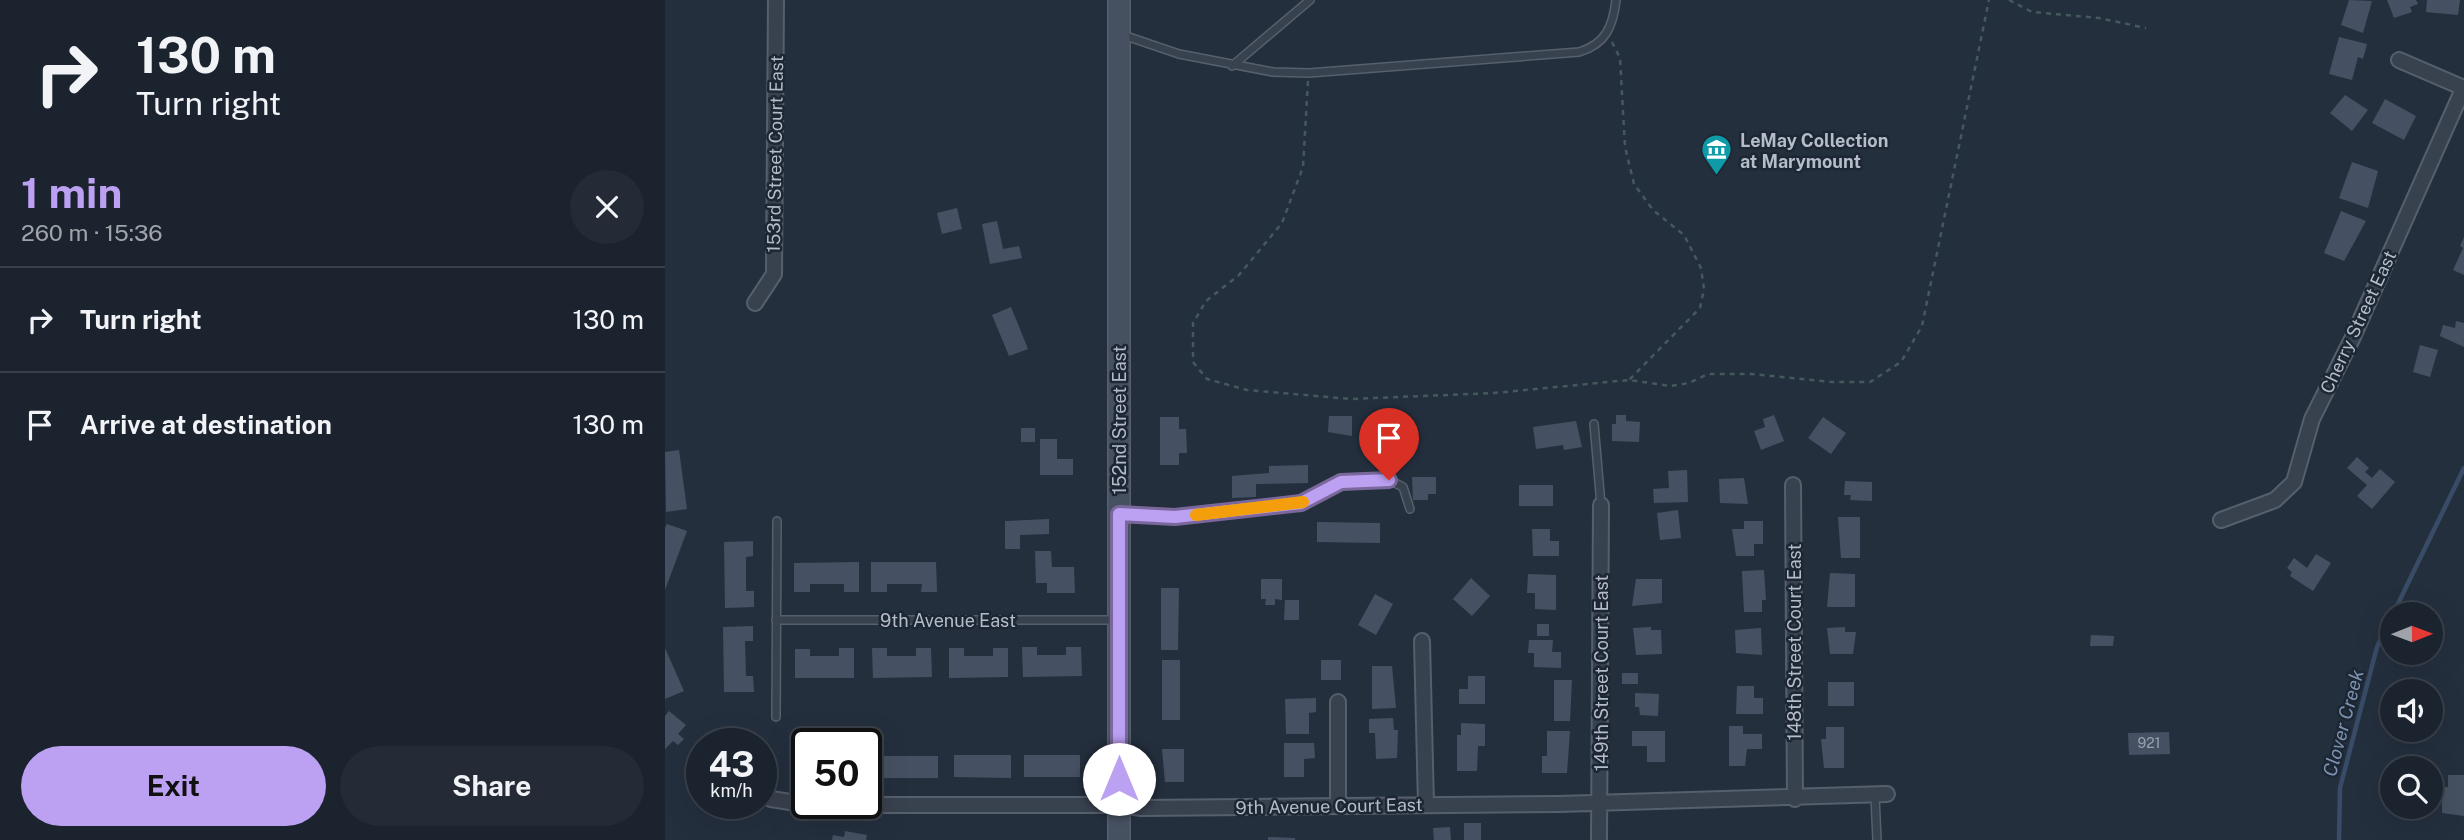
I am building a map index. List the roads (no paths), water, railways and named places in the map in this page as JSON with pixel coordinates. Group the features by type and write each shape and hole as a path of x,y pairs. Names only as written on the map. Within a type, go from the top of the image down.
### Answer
{"main road":[{"name":"152nd Street East","path":"1119,0 1119,840"}],"street":[{"name":"153rd Street Court East","path":"755,303 774,274 776,0"},
{"path":"2399,60 2464,88"},
{"name":"Cherry Street East","path":"2221,520 2275,500 2294,482 2312,419 2352,339 2464,88"},
{"name":"148th Street Court East","path":"1793,485 1795,799"},
{"name":"149th Street Court East","path":"1599,840 1601,505"},
{"path":"1422,641 1426,805"},
{"path":"1338,702 1338,806"},
{"name":"9th Avenue Court East","path":"777,800 810,805 1119,805 1142,808 1600,803 1881,795"}],"lane":[{"path":"1232,66 1310,0"},
{"path":"1119,34 1179,54 1232,66 1308,73 1579,52 1601,43 1614,18 1616,0"},
{"path":"1594,424 1601,505"},
{"path":"1119,514 1175,517 1301,503 1341,482 1389,480 1403,487 1410,509"},
{"path":"776,717 777,521"},
{"name":"9th Avenue East","path":"776,620 1119,620"},
{"path":"1877,840 1881,795"}],"waterway":[{"name":"Clover Creek","path":"2399,602 2464,468"},
{"name":"Clover Creek","path":"2339,840 2340,788 2380,641"}],"place":[{"name":"LeMay Collection at Marymount","path":"1717,177"}]}
